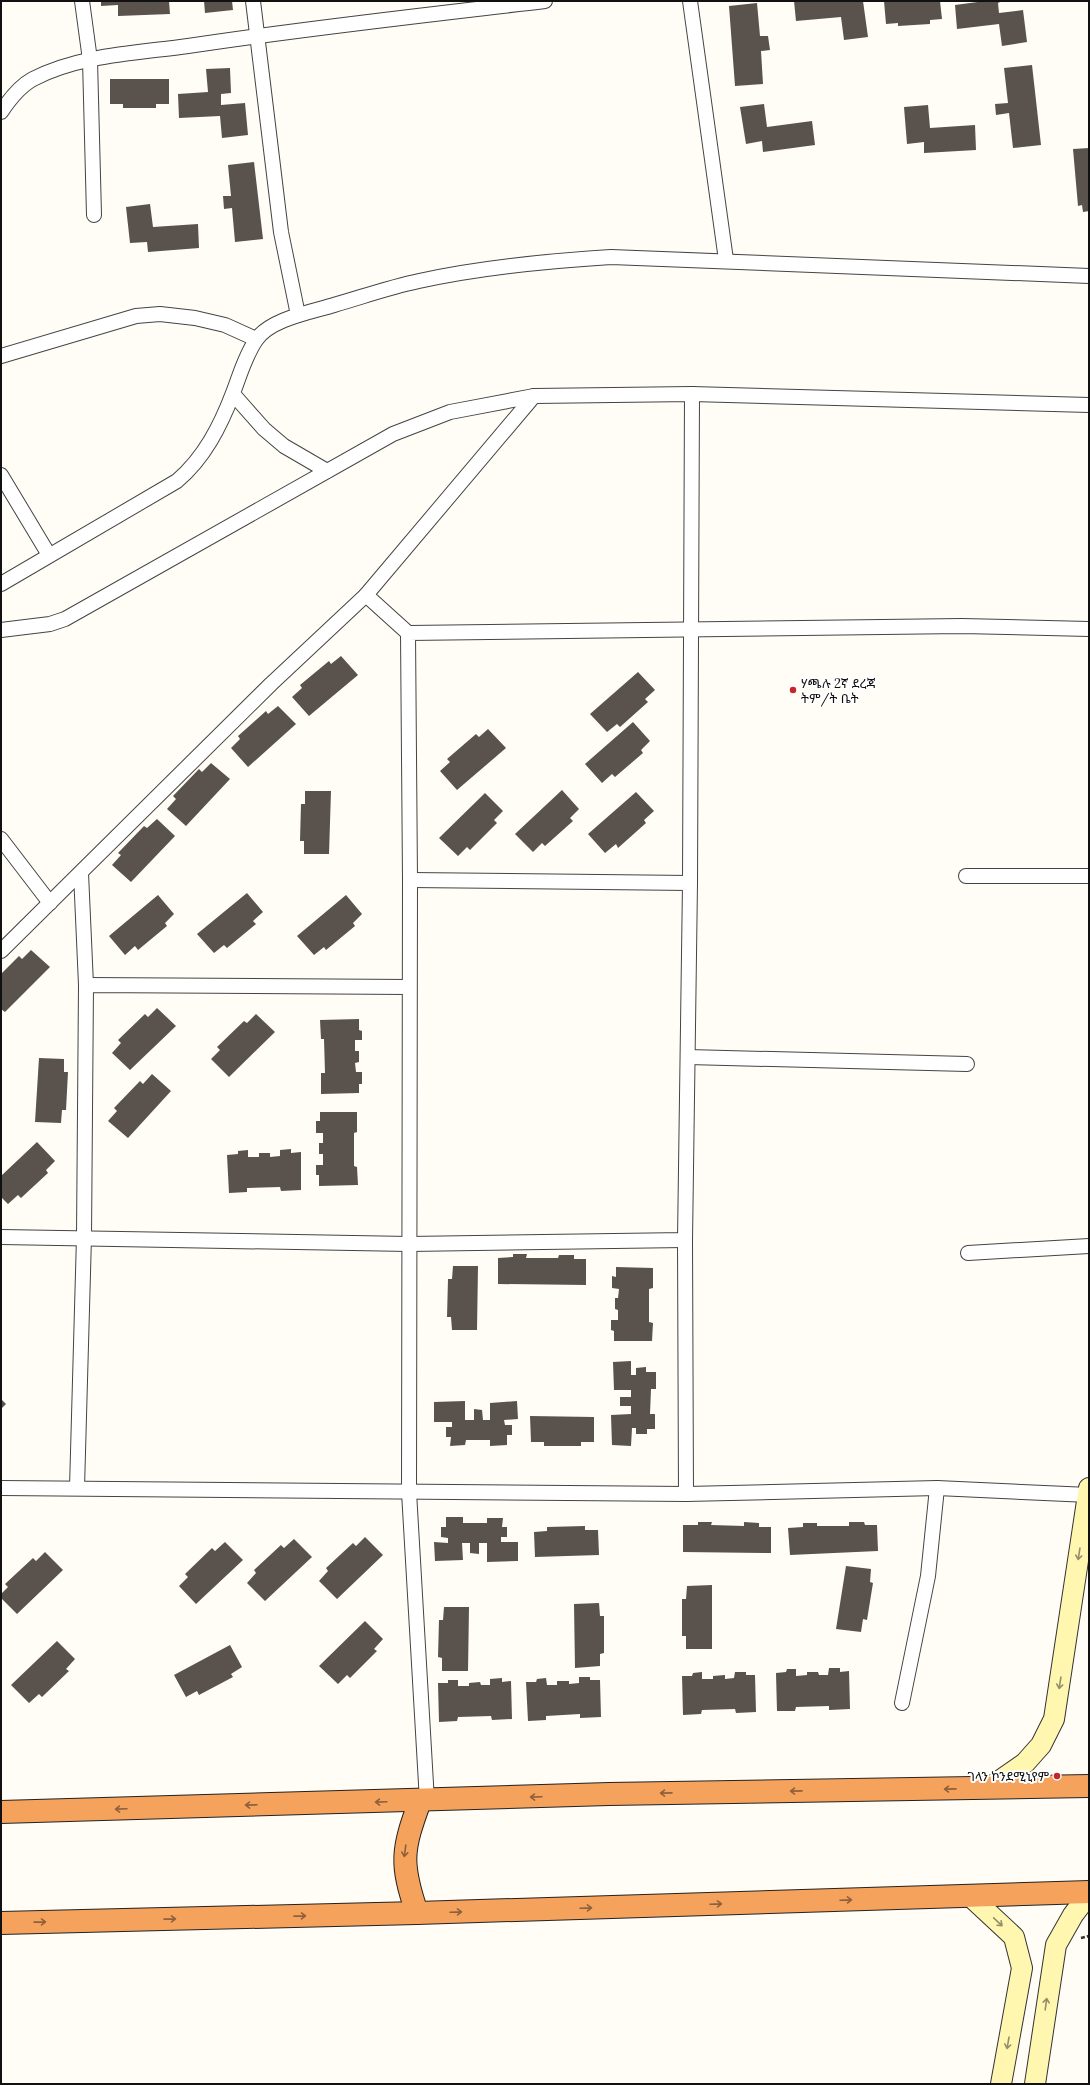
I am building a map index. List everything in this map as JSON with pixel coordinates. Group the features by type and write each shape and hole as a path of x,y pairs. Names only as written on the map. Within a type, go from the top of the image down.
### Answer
{"highway":[{"path":"1,1812 424,1801 609,1794 1089,1786"},
{"path":"417,1913 407,1883 404,1856 408,1832 424,1801"},
{"path":"1,1923 417,1913 1089,1893"}],"street":[{"path":"82,1 90,60 94,215"},
{"path":"253,1 281,232 298,315"},
{"path":"1,112 10,100 31,80 51,71 90,60 258,35 545,1"},
{"path":"690,1 726,260"},
{"path":"1,584 176,481 192,468 209,446 233,394 246,357 256,339 268,328 298,315 418,281 533,262 611,257 726,260 1089,276"},
{"path":"1,356 136,316 160,314 195,318 225,325 256,339"},
{"path":"233,394 264,429 284,446 327,471"},
{"path":"686,1494 685,1240 690,884 692,394"},
{"path":"1,630 50,624 65,619 393,434 450,412 534,396 692,394 1089,405"},
{"path":"1,951 271,684 366,595 534,396"},
{"path":"1,475 49,555"},
{"path":"366,595 408,633 962,626 1089,629"},
{"path":"408,633 410,880 408,1244 409,1492 424,1801"},
{"path":"1,839 50,903"},
{"path":"77,1488 84,1237 86,985 80,873"},
{"path":"966,876 1089,876"},
{"path":"410,880 690,884"},
{"path":"86,985 409,988"},
{"path":"688,1058 967,1064"},
{"path":"1,1237 84,1237 408,1244 685,1240"},
{"path":"968,1253 1089,1246"},
{"path":"1,1488 686,1494 937,1488 1089,1493 1054,1719 1041,1745 1025,1764 989,1788"},
{"path":"902,1702 928,1576 937,1488"},
{"path":"1035,2084 1056,1945 1073,1915 1089,1893"},
{"path":"970,1896 1014,1937 1022,1968 1001,2084"}],"building":[{"path":"101,1 169,1 170,14 118,16 118,5 101,6"},
{"path":"204,1 232,1 233,10 205,13"},
{"path":"794,1 863,1 868,37 844,40 841,17 796,21"},
{"path":"884,1 940,1 942,19 930,20 930,24 898,26 898,23 886,24"},
{"path":"985,1 1002,1 998,3 999,13 1023,10 1027,42 1002,46 999,24 957,29 955,5"},
{"path":"757,3 760,36 768,36 770,50 761,51 763,84 735,86 729,6"},
{"path":"1032,65 1041,145 1013,148 1009,113 996,115 995,104 1008,103 1004,68"},
{"path":"230,68 231,93 221,94 221,105 245,103 248,135 222,138 220,116 179,118 178,94 208,92 206,69"},
{"path":"110,79 169,79 169,104 156,104 156,108 123,108 123,104 110,104"},
{"path":"764,104 767,127 812,121 815,145 763,152 762,141 746,144 740,107"},
{"path":"928,105 930,128 975,125 976,150 924,153 924,142 907,144 904,107"},
{"path":"1089,148 1089,211 1083,212 1082,205 1078,206 1073,149"},
{"path":"254,162 263,239 235,242 232,208 224,209 223,196 231,196 228,165"},
{"path":"150,204 153,227 198,224 199,248 148,252 147,242 130,243 126,207"},
{"path":"341,656 358,675 309,716 292,697 302,688 300,685 329,661 331,664"},
{"path":"638,672 655,690 645,699 648,702 620,727 617,724 607,732 590,714"},
{"path":"278,706 296,724 248,767 231,748 240,739 238,736 266,711 268,714"},
{"path":"633,722 650,741 641,750 643,753 615,777 612,774 602,783 585,764"},
{"path":"488,729 506,748 457,790 440,771 450,762 447,759 476,734 479,737"},
{"path":"211,763 230,779 186,826 167,809 176,799 173,796 199,769 202,772"},
{"path":"562,790 579,809 570,818 573,821 545,846 542,843 533,852 515,834"},
{"path":"305,791 331,791 329,854 304,854 304,841 300,841 301,804 305,804"},
{"path":"636,792 654,811 644,820 646,823 618,848 616,844 605,853 588,834"},
{"path":"485,793 503,811 494,820 497,823 470,850 467,847 458,856 439,838"},
{"path":"157,819 175,836 131,882 112,865 121,855 118,853 144,826 147,828"},
{"path":"247,893 263,912 253,921 256,924 227,948 224,945 214,953 197,934"},
{"path":"158,895 174,914 165,923 167,926 138,950 135,946 125,955 109,936"},
{"path":"346,895 362,914 353,923 355,926 326,950 324,947 314,955 297,936"},
{"path":"31,950 50,967 5,1012 1,1009 1,974 19,956 22,959"},
{"path":"157,1008 176,1026 130,1070 112,1053 121,1043 118,1040 145,1014 148,1017"},
{"path":"256,1014 275,1032 229,1077 211,1059 220,1050 217,1047 244,1021 247,1023"},
{"path":"359,1019 359,1030 362,1031 362,1040 355,1040 355,1051 359,1051 359,1062 355,1063 356,1072 362,1072 362,1084 359,1084 359,1093 321,1094 321,1073 325,1073 324,1039 321,1039 320,1020"},
{"path":"39,1058 64,1059 64,1072 68,1072 66,1110 62,1110 61,1123 35,1122"},
{"path":"152,1074 171,1091 128,1138 108,1121 117,1111 114,1108 140,1081 143,1084"},
{"path":"320,1112 357,1112 357,1132 354,1133 354,1166 357,1167 358,1185 319,1186 319,1175 316,1175 316,1165 323,1165 323,1154 319,1154 319,1143 323,1143 323,1133 316,1133 316,1121 320,1121"},
{"path":"37,1142 55,1161 46,1170 48,1173 21,1198 18,1195 8,1204 1,1197 1,1176"},
{"path":"291,1149 291,1153 301,1152 301,1190 281,1191 280,1187 247,1188 247,1192 229,1193 227,1155 238,1154 238,1151 248,1150 248,1157 259,1157 259,1153 270,1153 270,1157 280,1156 280,1150"},
{"path":"513,1254 527,1254 526,1258 558,1258 559,1255 574,1255 574,1259 586,1259 586,1285 498,1284 498,1258 513,1257"},
{"path":"453,1266 478,1266 477,1330 452,1330 451,1317 447,1317 448,1279 452,1279"},
{"path":"616,1267 653,1268 653,1288 649,1289 649,1322 653,1323 652,1341 614,1341 614,1331 611,1330 611,1320 618,1320 618,1310 615,1309 615,1298 618,1298 619,1289 612,1288 612,1276 616,1277"},
{"path":"631,1361 631,1375 636,1375 636,1368 646,1367 646,1372 656,1372 656,1389 651,1389 650,1414 655,1414 655,1429 647,1429 647,1434 636,1434 636,1428 632,1428 631,1446 612,1445 611,1415 631,1414 631,1406 620,1406 620,1397 631,1397 631,1390 614,1390 613,1362"},
{"path":"1,1399 6,1404 1,1409"},
{"path":"465,1401 465,1420 474,1420 474,1409 482,1410 483,1420 490,1420 490,1403 517,1401 518,1419 504,1420 505,1425 512,1425 512,1435 507,1435 507,1445 490,1446 490,1440 466,1440 465,1445 450,1446 451,1437 446,1437 446,1427 452,1427 452,1422 434,1422 434,1402"},
{"path":"530,1416 594,1417 594,1442 581,1442 581,1446 544,1446 544,1442 531,1442"},
{"path":"446,1517 463,1517 463,1523 487,1523 487,1518 503,1518 502,1527 507,1527 507,1537 501,1537 501,1542 518,1542 518,1561 487,1562 487,1543 479,1543 479,1554 470,1553 470,1543 462,1543 463,1560 435,1561 434,1542 448,1543 448,1538 441,1537 441,1527 446,1527"},
{"path":"698,1522 712,1522 711,1525 744,1526 744,1522 759,1523 759,1527 771,1527 771,1553 683,1552 683,1525 698,1525"},
{"path":"849,1522 864,1522 865,1525 877,1525 878,1551 790,1555 788,1528 803,1527 803,1523 817,1523 817,1526 849,1526"},
{"path":"585,1526 585,1530 598,1530 599,1555 535,1557 534,1532 547,1531 547,1527"},
{"path":"365,1537 383,1555 337,1599 319,1581 328,1571 326,1568 353,1543 356,1546"},
{"path":"294,1539 312,1557 265,1601 247,1583 256,1573 254,1570 281,1545 284,1548"},
{"path":"225,1542 243,1560 196,1604 179,1586 188,1577 185,1574 212,1548 215,1551"},
{"path":"45,1552 63,1570 17,1614 1,1598 1,1594 8,1587 5,1584 33,1558 36,1561"},
{"path":"846,1566 871,1569 870,1582 873,1583 867,1620 863,1619 861,1632 836,1629"},
{"path":"712,1585 712,1649 686,1649 686,1636 682,1636 682,1599 686,1599 687,1586"},
{"path":"599,1603 600,1616 604,1616 604,1653 600,1654 600,1666 575,1668 574,1604"},
{"path":"444,1607 469,1607 468,1671 442,1671 442,1658 438,1657 439,1620 443,1620"},
{"path":"365,1621 383,1639 374,1649 377,1651 350,1678 347,1675 338,1684 319,1666"},
{"path":"57,1641 75,1659 66,1669 69,1671 42,1697 39,1694 29,1703 11,1685"},
{"path":"230,1645 242,1667 231,1674 233,1677 199,1695 197,1691 186,1697 174,1675"},
{"path":"829,1668 840,1668 840,1672 849,1671 850,1709 829,1710 829,1706 796,1707 795,1711 777,1711 776,1673 786,1672 787,1669 796,1669 796,1676 807,1675 807,1672 818,1672 819,1675 828,1675"},
{"path":"702,1672 702,1679 713,1679 713,1676 725,1675 725,1679 734,1678 735,1672 746,1672 746,1675 755,1675 756,1712 736,1713 735,1709 702,1710 701,1714 683,1715 682,1676 692,1676 693,1673"},
{"path":"579,1677 590,1677 590,1680 600,1680 601,1717 580,1718 580,1714 546,1716 546,1720 528,1721 526,1682 536,1682 537,1679 546,1678 547,1685 557,1685 557,1681 569,1681 569,1684 579,1683"},
{"path":"502,1678 502,1682 511,1681 512,1719 492,1720 491,1716 458,1717 457,1721 439,1722 438,1683 448,1683 448,1680 458,1680 458,1686 469,1686 469,1683 480,1682 481,1685 490,1685 490,1679"}],"place":[{"name":"ሃጫሉ 2ኛ ደረጃ ትም/ት ቤት","path":"793,690"},
{"name":"ገላን ኮንደሚኒየም","path":"1057,1776"}]}
